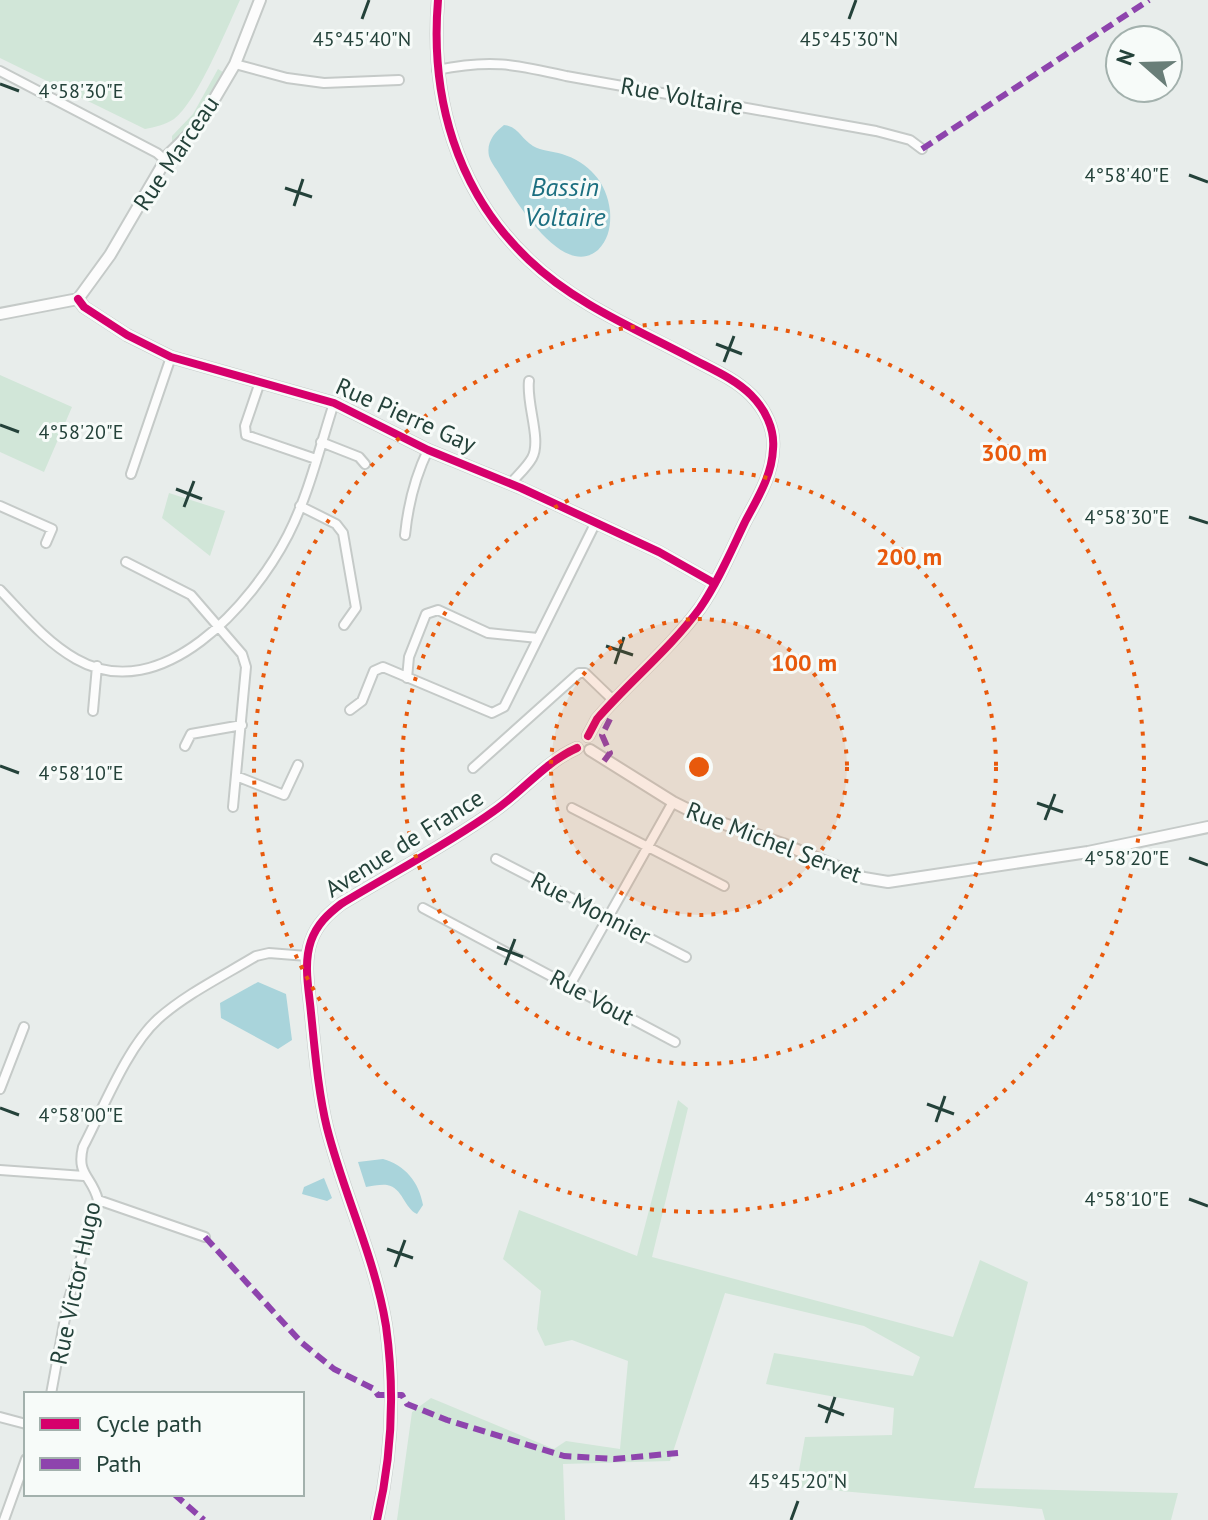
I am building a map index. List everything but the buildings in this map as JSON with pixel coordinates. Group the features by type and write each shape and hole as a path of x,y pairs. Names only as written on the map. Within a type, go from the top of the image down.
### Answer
{"street":[{"name":"Rue Marceau","path":"78,299 110,255 165,160 199,125 235,64 260,0"},
{"path":"438,0 437,70 442,105 457,153 487,211 510,241 549,277 580,299 727,377 750,394 768,418 774,448 770,471 701,606 684,628 613,700 588,736"},
{"name":"Rue Voltaire","path":"437,70 490,62 517,65 876,131 910,140 922,149"},
{"path":"235,64 287,78 324,83 399,80"},
{"path":"0,71 165,160"},
{"path":"0,314 78,299"},
{"name":"Rue Pierre Gay","path":"78,299 84,307 127,335 171,357 334,403 428,450 511,483 671,558 714,583"},
{"path":"131,474 171,357"},
{"path":"511,483 532,458 535,448 527,393 529,381"},
{"path":"260,382 245,426 246,435 316,459"},
{"path":"0,590 43,636 78,661 117,672 143,670 174,658 219,626 269,571 300,506 334,403"},
{"path":"321,442 359,457 365,464"},
{"path":"405,535 417,472 428,450"},
{"path":"0,506 52,529 46,543"},
{"path":"300,506 336,524 343,533 356,608 344,625"},
{"path":"350,710 362,701 374,671 383,667 492,713 504,707 595,524"},
{"path":"126,562 191,595 242,654 246,667 233,807"},
{"path":"407,678 409,657 426,614 438,610 488,633 538,638"},
{"path":"93,711 97,666"},
{"path":"473,768 579,673 585,673 613,700"},
{"path":"185,746 191,734 242,725"},
{"path":"588,736 593,743 590,750 583,752 577,748 578,738 588,736"},
{"name":"Avenue de France","path":"377,1520 390,1440 387,1337 374,1275 327,1127 317,1070 307,956 316,929 333,910 475,825 554,761 577,748"},
{"name":"Rue Michel Servet","path":"590,750 673,802 864,878 888,882 1088,852 1208,827"},
{"path":"236,776 284,795 298,765"},
{"path":"570,985 673,802"},
{"path":"572,808 724,886"},
{"name":"Rue Monnier","path":"496,859 686,957"},
{"name":"Rue Vout","path":"423,908 675,1042"},
{"path":"0,1170 84,1176 80,1161 83,1147 133,1051 158,1019 256,956 269,953 307,956"},
{"path":"0,1089 24,1027"},
{"name":"Rue Victor Hugo","path":"51,1392 68,1302 98,1200 84,1176"},
{"path":"98,1200 205,1237"},
{"path":"0,1417 24,1423"},
{"path":"4,1520 24,1465"}],"green space":[{"path":"0,0 240,0 211,64 183,110 167,123 145,129 0,58"},
{"path":"218,69 223,72 195,122 172,142 172,136 193,114"},
{"path":"0,375 72,407 44,472 0,452"},
{"path":"169,493 225,511 210,556 162,518"},
{"path":"678,1100 688,1108 652,1257 953,1337 980,1260 1028,1282 974,1488 1178,1493 1171,1520 1045,1520 1042,1509 796,1487 805,1437 892,1435 894,1408 766,1384 774,1353 913,1376 920,1357 864,1326 725,1293 670,1461 563,1464 565,1520 397,1520 412,1412 431,1398 554,1449 566,1441 620,1449 628,1361 572,1340 545,1346 537,1329 541,1291 503,1259 519,1210 637,1256"}],"water":[{"name":"Bassin Voltaire","path":"504,125 513,128 533,146 580,162 595,175 605,191 610,211 608,232 598,250 584,256 570,255 542,234 529,219 489,156 490,142"},
{"path":"258,982 286,994 292,1040 278,1049 221,1018 220,1003"},
{"path":"383,1159 398,1165 414,1182 423,1205 417,1214 392,1187 366,1187 358,1162"},
{"path":"324,1178 332,1198 327,1201 302,1194 304,1187"}],"marked path":[{"path":"922,149 1149,0"},
{"path":"604,761 610,753 602,735 610,719"},
{"path":"205,1237 302,1343 334,1369 374,1389 378,1395 402,1395 407,1404 447,1420 564,1456 614,1459 678,1453"},
{"path":"176,1496 204,1520"}],"cycle path":[{"path":"438,0 439,72 453,140 466,173 504,233 529,260 585,302 737,383 761,407 772,434 772,459 767,478 707,598 676,637 597,719 588,736"},
{"path":"78,299 84,307 127,335 171,357 334,403 428,450 521,488 659,552 714,583"},
{"path":"377,1520 386,1472 390,1423 386,1326 375,1276 324,1114 308,986 309,950 320,924 341,904 475,824 554,761 577,748"}]}
